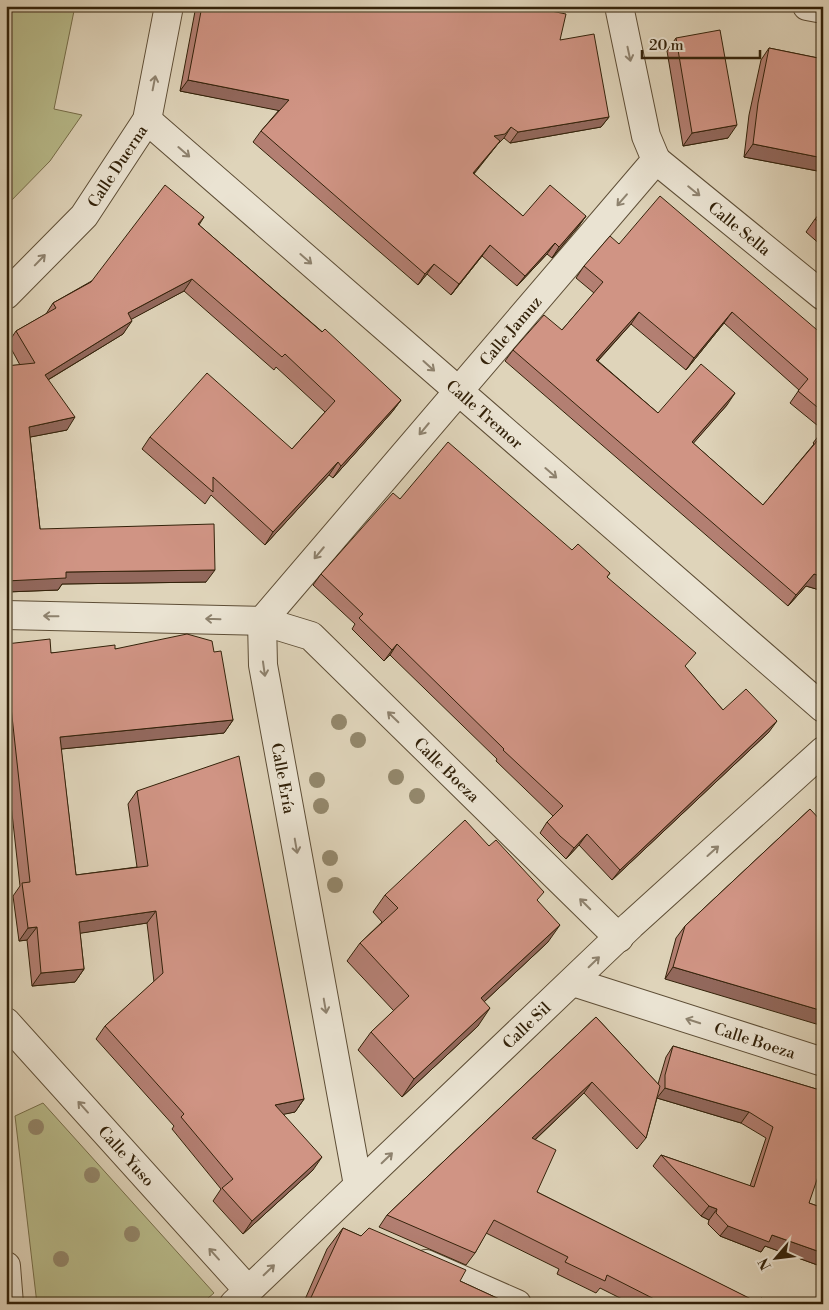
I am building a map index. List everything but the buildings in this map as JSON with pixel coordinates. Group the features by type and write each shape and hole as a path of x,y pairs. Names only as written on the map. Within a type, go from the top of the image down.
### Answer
{"street":[{"name":"Calle Duerna","path":"6,295 84,216 147,120 169,6"},
{"path":"619,6 646,136 656,160"},
{"path":"807,6 823,9"},
{"name":"Calle Tremor","path":"147,120 456,391 823,708"},
{"name":"Calle Sella","path":"656,160 823,296"},
{"name":"Calle Jamuz","path":"262,621 456,391 656,160"},
{"path":"6,615 262,621"},
{"name":"Calle Boeza","path":"262,621 311,636 619,938"},
{"name":"Calle Ería","path":"262,621 263,664 358,1185"},
{"name":"Calle Sil","path":"241,1297 619,938 823,751"},
{"name":"Calle Boeza","path":"573,982 823,1062"},
{"name":"Calle Yuso","path":"6,1022 241,1297"},
{"path":"322,1219 349,1231"},
{"path":"403,1254 470,1295 517,1304"},
{"path":"6,1266 9,1304"}],"green space":[{"path":"6,6 75,6 54,109 82,115 50,161 6,206"},
{"path":"43,1103 214,1293 201,1304 37,1304 15,1116"}]}
